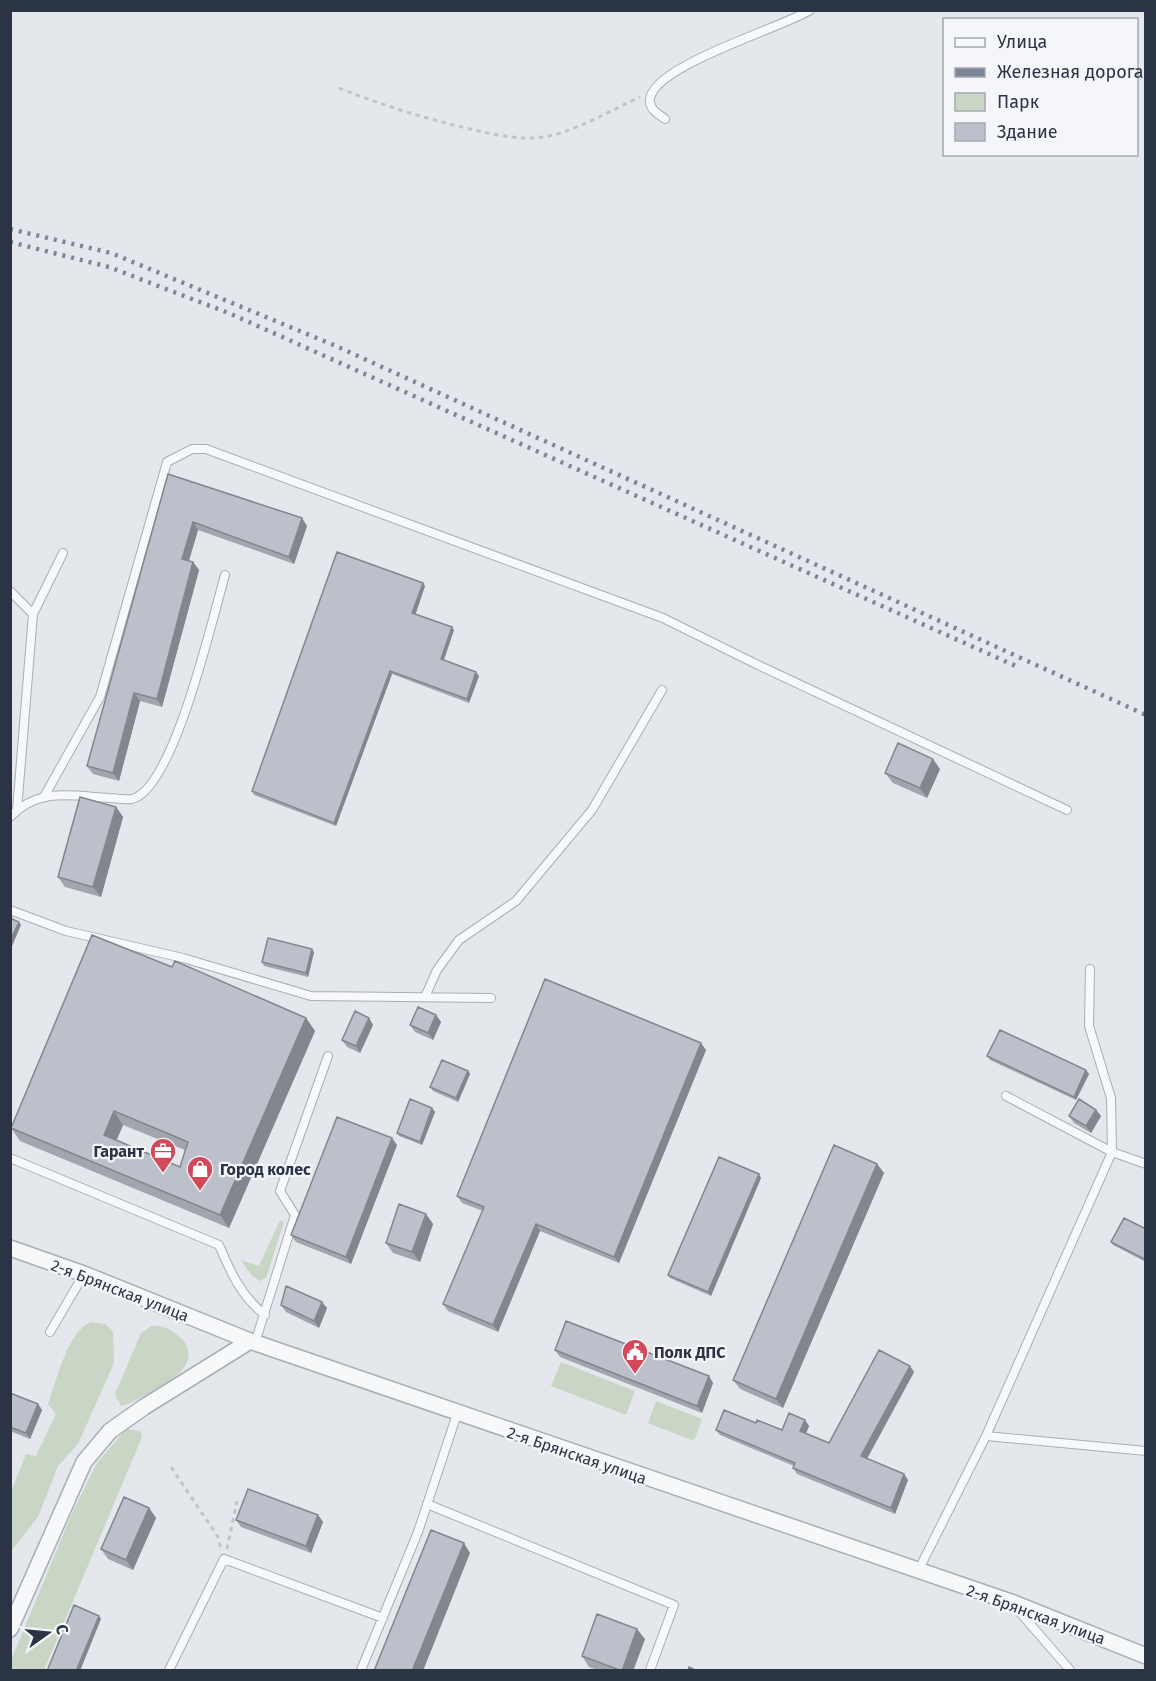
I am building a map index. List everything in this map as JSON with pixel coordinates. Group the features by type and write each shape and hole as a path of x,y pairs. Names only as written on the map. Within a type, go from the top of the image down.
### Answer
{"street":[{"name":"2-я Брянская улица","path":"10,1248 84,1274 253,1342 457,1414 1011,1602 1146,1656"},
{"path":"10,1629 84,1462 110,1431 144,1407 253,1342"}],"lane":[{"path":"665,119 654,112 650,102 652,92 671,75 744,37 800,17 810,10"},
{"path":"45,795 100,697 167,462 192,449 206,449 663,618 1067,810"},
{"path":"17,810 33,614 63,553"},
{"path":"10,817 17,810 45,795 132,799 148,788 178,737 225,575"},
{"path":"10,591 33,614"},
{"path":"425,997 437,970 459,940 516,901 592,810 662,690"},
{"path":"10,910 66,931 183,958 311,996 491,998"},
{"path":"918,1572 986,1436 1112,1152 1111,1098 1089,1026 1089,969"},
{"path":"253,1342 265,1315 295,1215 279,1191 328,1056"},
{"path":"1006,1096 1112,1152 1146,1164"},
{"path":"10,1158 219,1245 237,1285 250,1303 265,1315"},
{"path":"50,1332 84,1274"},
{"path":"361,1671 427,1504 457,1414"},
{"path":"986,1436 1146,1451"},
{"path":"427,1504 674,1605 650,1671"},
{"path":"169,1671 224,1559 383,1618"},
{"path":"1011,1602 1070,1671"}],"path":[{"path":"339,88 393,109 441,122 497,135 534,138 599,117 652,92"},
{"path":"171,1467 218,1537 224,1559"},
{"path":"224,1559 237,1501"}],"green space":[{"path":"280,1220 284,1222 266,1278 260,1281 252,1276 241,1260 259,1266"},
{"path":"91,1322 105,1324 113,1332 114,1363 78,1444 58,1466 38,1517 11,1551 11,1492 26,1454 36,1456 56,1414 48,1404 69,1346 83,1327"},
{"path":"151,1326 167,1329 181,1338 188,1349 188,1360 183,1369 162,1386 121,1406 115,1394 141,1333"},
{"path":"561,1362 635,1391 626,1415 551,1386"},
{"path":"656,1401 702,1419 694,1441 648,1423"},
{"path":"126,1429 140,1431 142,1437 44,1670 11,1670 11,1660 73,1511 97,1463"}],"building":[{"path":"168,474 302,518 289,557 193,522 182,559 193,562 157,699 134,693 113,773 87,766"},
{"path":"337,552 423,583 412,613 452,627 441,659 476,672 467,699 390,671 334,823 252,791"},
{"path":"898,743 933,759 920,788 885,773"},
{"path":"80,797 116,807 93,887 58,877"},
{"path":"10,918 19,922 10,941"},
{"path":"92,935 172,967 175,961 306,1018 220,1215 11,1128","holes":["114,1111 188,1142 180,1167 104,1135"]},
{"path":"268,938 312,949 306,973 262,962"},
{"path":"545,979 701,1043 614,1257 536,1224 493,1325 443,1304 484,1207 457,1196"},
{"path":"418,1007 436,1015 428,1033 410,1025"},
{"path":"355,1011 369,1018 356,1046 342,1040"},
{"path":"1000,1030 1086,1070 1074,1097 987,1056"},
{"path":"442,1060 468,1071 456,1098 430,1087"},
{"path":"410,1099 432,1108 420,1142 397,1133"},
{"path":"1079,1099 1096,1110 1086,1126 1069,1116"},
{"path":"337,1117 392,1138 346,1257 291,1235"},
{"path":"834,1145 877,1164 776,1399 733,1380"},
{"path":"719,1157 759,1174 708,1292 668,1275"},
{"path":"399,1204 426,1214 412,1252 386,1243"},
{"path":"1124,1218 1146,1229 1146,1260 1111,1242"},
{"path":"286,1286 322,1302 314,1321 281,1305"},
{"path":"566,1321 709,1376 697,1406 555,1350"},
{"path":"879,1350 910,1366 861,1456 904,1474 891,1508 793,1468 795,1463 716,1430 724,1410 756,1423 757,1420 782,1430 789,1413 805,1420 800,1431 829,1443"},
{"path":"10,1393 38,1404 26,1433 10,1427"},
{"path":"248,1489 318,1515 306,1546 236,1520"},
{"path":"124,1497 149,1508 126,1560 101,1549"},
{"path":"431,1530 464,1543 412,1671 374,1671"},
{"path":"74,1605 99,1616 76,1671 47,1671"},
{"path":"597,1614 637,1629 622,1671 582,1656"}],"railway":[{"path":"10,229 111,253 336,346 1146,715"},
{"path":"10,242 109,267 231,314 1018,667"}],"place":[{"name":"Гарант","path":"163,1174"},
{"name":"Город колес","path":"200,1192"},
{"name":"Полк ДПС","path":"635,1375"}]}
